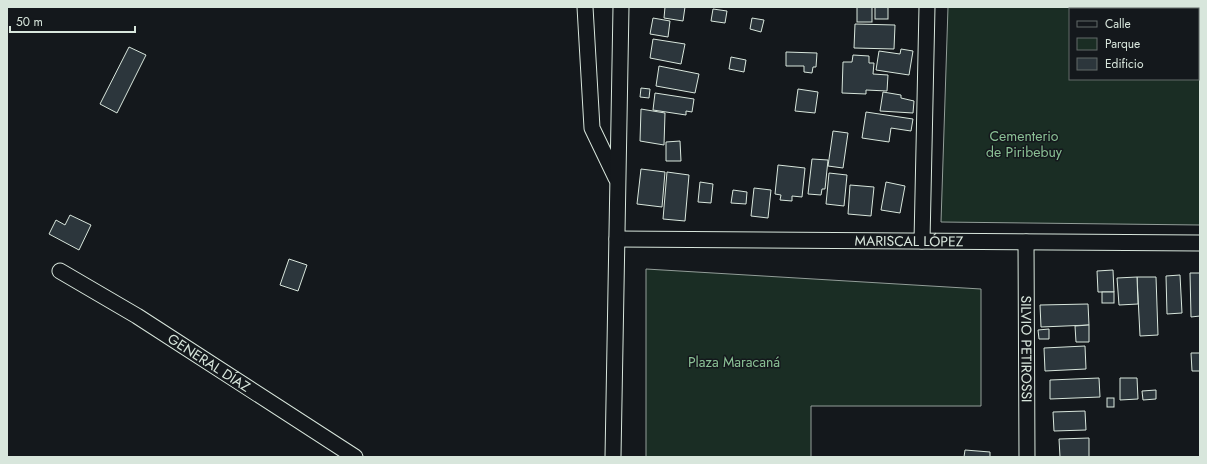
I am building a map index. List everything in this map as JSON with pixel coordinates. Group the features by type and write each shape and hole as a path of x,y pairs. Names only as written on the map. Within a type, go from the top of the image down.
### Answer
{"street":[{"path":"585,7 592,128 618,182"},
{"path":"613,457 621,7"},
{"path":"922,241 927,7"},
{"name":"MARISCAL LÓPEZ","path":"617,239 1200,243"},
{"name":"SILVIO PETIROSSI","path":"1026,242 1027,457"},
{"name":"GENERAL DÍAZ","path":"60,272 137,316 355,457"}],"green space":[{"name":"Cementerio de Piribebuy","path":"948,7 1200,7 1200,225 941,222"},
{"name":"Plaza Maracaná","path":"646,269 981,289 981,406 811,406 811,457 646,457"}],"building":[{"path":"665,7 685,7 683,21 664,18"},
{"path":"857,7 872,7 872,22 857,22"},
{"path":"875,7 888,7 888,19 875,19"},
{"path":"713,9 727,11 725,23 711,21"},
{"path":"653,18 670,21 668,37 650,34"},
{"path":"752,18 764,20 761,32 750,29"},
{"path":"855,24 895,25 894,49 854,48"},
{"path":"653,39 685,44 681,64 650,58"},
{"path":"129,47 146,55 117,113 100,104"},
{"path":"901,49 913,51 909,75 876,70 879,51 900,54"},
{"path":"786,52 817,53 816,67 813,67 812,73 804,72 804,66 786,66"},
{"path":"853,55 869,56 869,63 874,63 873,74 888,75 887,91 866,90 866,94 842,93 843,62 852,62"},
{"path":"731,57 746,60 744,72 729,69"},
{"path":"659,66 699,74 695,93 656,86"},
{"path":"641,88 650,89 649,98 640,97"},
{"path":"798,89 818,92 815,113 795,111"},
{"path":"883,92 901,95 901,98 914,101 913,113 880,111"},
{"path":"655,93 694,99 692,112 686,111 686,115 653,110"},
{"path":"641,109 665,113 664,145 640,141"},
{"path":"866,112 913,119 911,131 891,128 889,142 862,138"},
{"path":"833,131 848,133 843,168 828,166"},
{"path":"680,141 681,161 666,161 666,142"},
{"path":"812,159 828,160 825,189 822,189 821,195 808,194"},
{"path":"778,165 805,168 802,197 792,196 792,201 780,200 781,195 775,194"},
{"path":"641,169 665,172 662,207 637,204"},
{"path":"667,172 689,175 685,221 663,219"},
{"path":"829,173 847,175 844,206 826,204"},
{"path":"700,182 713,184 711,203 698,202"},
{"path":"886,182 905,186 900,213 881,210"},
{"path":"850,185 874,187 871,216 848,214"},
{"path":"754,188 771,190 768,218 751,216"},
{"path":"733,190 747,192 746,204 731,203"},
{"path":"70,215 91,225 79,250 49,234 56,220 65,225"},
{"path":"289,259 307,265 298,291 280,285"},
{"path":"1113,270 1114,292 1098,292 1097,271"},
{"path":"1190,273 1200,273 1200,316 1191,317"},
{"path":"1180,275 1182,313 1167,314 1166,276"},
{"path":"1137,277 1156,277 1158,335 1140,336"},
{"path":"1137,277 1138,304 1119,305 1117,278"},
{"path":"1102,292 1114,292 1114,303 1102,303"},
{"path":"1088,304 1089,325 1041,327 1040,305"},
{"path":"1089,325 1089,342 1076,342 1075,326"},
{"path":"1049,329 1049,339 1039,339 1038,330"},
{"path":"1085,346 1086,369 1045,371 1044,348"},
{"path":"1191,353 1200,353 1200,371 1192,371"},
{"path":"1099,378 1100,397 1050,399 1050,380"},
{"path":"1120,378 1137,378 1138,399 1120,400"},
{"path":"1156,390 1156,399 1143,400 1142,391"},
{"path":"1107,398 1114,398 1114,407 1107,407"},
{"path":"1085,411 1086,430 1054,431 1053,412"},
{"path":"1089,438 1089,457 1060,457 1059,439"},
{"path":"965,450 990,452 990,457 964,457"}]}
